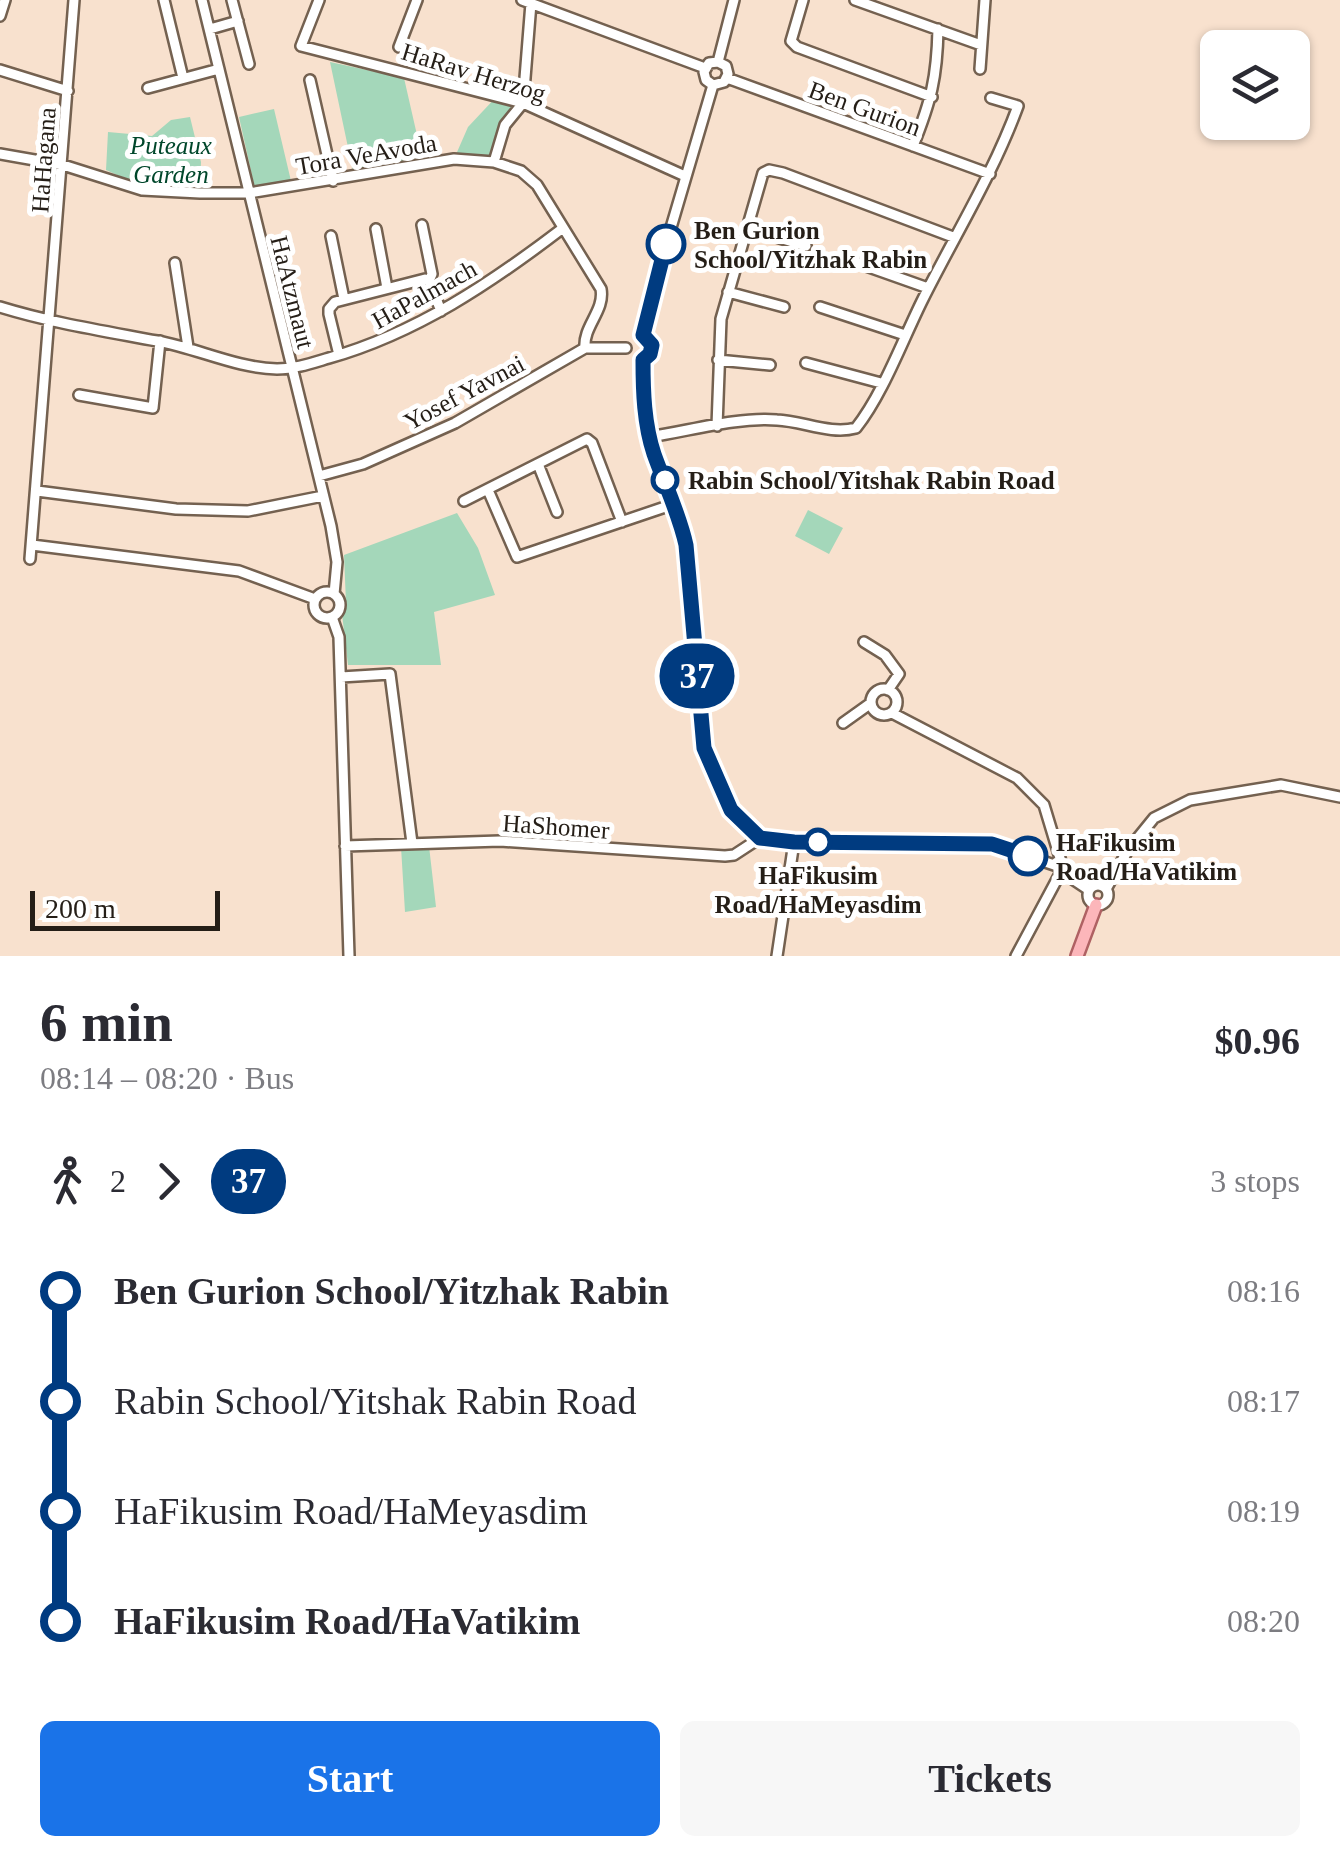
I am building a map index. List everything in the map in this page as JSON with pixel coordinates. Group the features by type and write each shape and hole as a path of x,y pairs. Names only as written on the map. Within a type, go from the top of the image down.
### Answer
{"main road":[{"path":"1077,956 1096,905"}],"street":[{"path":"0,16 4,0"},
{"name":"HaHagana","path":"30,559 74,0"},
{"path":"164,0 183,78"},
{"name":"HaAtzmaut","path":"202,0 337,554 334,594"},
{"path":"232,0 249,64"},
{"name":"HaRav Herzog","path":"319,0 301,46 522,103 685,176"},
{"path":"399,47 418,0"},
{"path":"718,62 734,0"},
{"path":"802,0 792,41 798,47 932,96"},
{"path":"856,0 981,45"},
{"path":"980,69 985,0"},
{"path":"494,162 505,124 522,103 527,2 705,68"},
{"path":"210,29 238,22"},
{"path":"913,146 937,74 938,29"},
{"path":"718,62 728,70 727,78 713,85 706,80 705,68 718,62"},
{"path":"148,88 218,69"},
{"path":"0,70 68,90"},
{"name":"Ben Gurion","path":"727,78 990,174"},
{"path":"310,80 333,181"},
{"path":"643,335 713,85"},
{"path":"649,437 777,420 849,430 860,424 990,174 1018,106 991,98"},
{"name":"Tora VeAvoda","path":"0,154 63,165 142,190 249,194 454,159 494,162 530,178 603,295 585,336 585,348"},
{"path":"717,426 721,319 760,179 769,170 954,237"},
{"path":"422,226 432,274 429,280 441,311"},
{"name":"HaPalmach","path":"0,306 51,322 188,347 246,365 291,368 372,345 441,311 510,268 563,228"},
{"path":"746,228 806,246"},
{"path":"376,229 387,288"},
{"path":"332,236 344,298"},
{"path":"846,259 928,288"},
{"path":"175,263 188,347"},
{"path":"340,355 329,309 344,298 429,280"},
{"path":"728,292 784,307"},
{"path":"820,308 905,334"},
{"path":"626,348 631,337 643,335"},
{"path":"643,335 652,345 643,360"},
{"path":"79,395 153,408 160,341"},
{"path":"585,348 626,348"},
{"name":"Yosef Yavnai","path":"319,476 363,464 438,431 585,348"},
{"path":"626,348 632,358 643,360"},
{"path":"643,360 649,437 686,545 704,748 731,810 760,838 794,842 992,844 1063,868"},
{"path":"718,360 770,365"},
{"path":"806,363 881,383"},
{"path":"464,501 588,439 622,522"},
{"path":"538,464 557,512"},
{"path":"488,490 517,557 674,504"},
{"path":"37,491 176,509 248,511 324,496"},
{"path":"32,544 239,571 316,599"},
{"path":"316,599 326,592 334,594 340,608 332,617"},
{"path":"316,599 318,614 332,617"},
{"path":"332,617 338,630 341,676 349,956"},
{"path":"843,722 871,703 876,692 888,690 899,674 886,655 864,642"},
{"path":"341,676 390,674 412,843"},
{"path":"888,690 896,698 892,713"},
{"path":"871,703 880,715 892,713 1017,778 1044,805 1063,868 1089,890"},
{"path":"1089,890 1088,899 1096,905 1106,901 1106,889 1128,850 1154,818 1190,800 1281,786 1340,797"},
{"name":"HaShomer","path":"345,846 500,841 725,856 760,838"},
{"path":"777,956 794,842"},
{"path":"1016,956 1063,868"},
{"path":"1089,890 1098,885 1106,889"}],"green space":[{"path":"330,62 404,78 422,157 353,171"},
{"path":"498,95 523,103 511,113 494,162 454,159 468,127"},
{"path":"274,109 291,181 255,189 239,117"},
{"name":"Puteaux Garden","path":"190,117 201,162 200,186 148,189 106,170 108,132 152,136 171,120"},
{"path":"808,510 843,528 829,554 795,536"},
{"path":"457,513 478,548 495,595 434,612 441,665 348,665 342,614 346,603 344,555"},
{"path":"429,846 436,907 405,912 401,847"}],"bus line":[{"name":"37","path":"666,244 643,335 652,345 643,360 643,394 649,437 682,524 686,545 704,748 731,810 760,838 794,842 992,844 1028,856"}],"place":[{"name":"Ben Gurion School/Yitzhak Rabin","path":"666,244"},
{"name":"Rabin School/Yitshak Rabin Road","path":"665,480"},
{"name":"HaFikusim Road/HaMeyasdim","path":"818,842"},
{"name":"HaFikusim Road/HaVatikim","path":"1028,856"}]}
